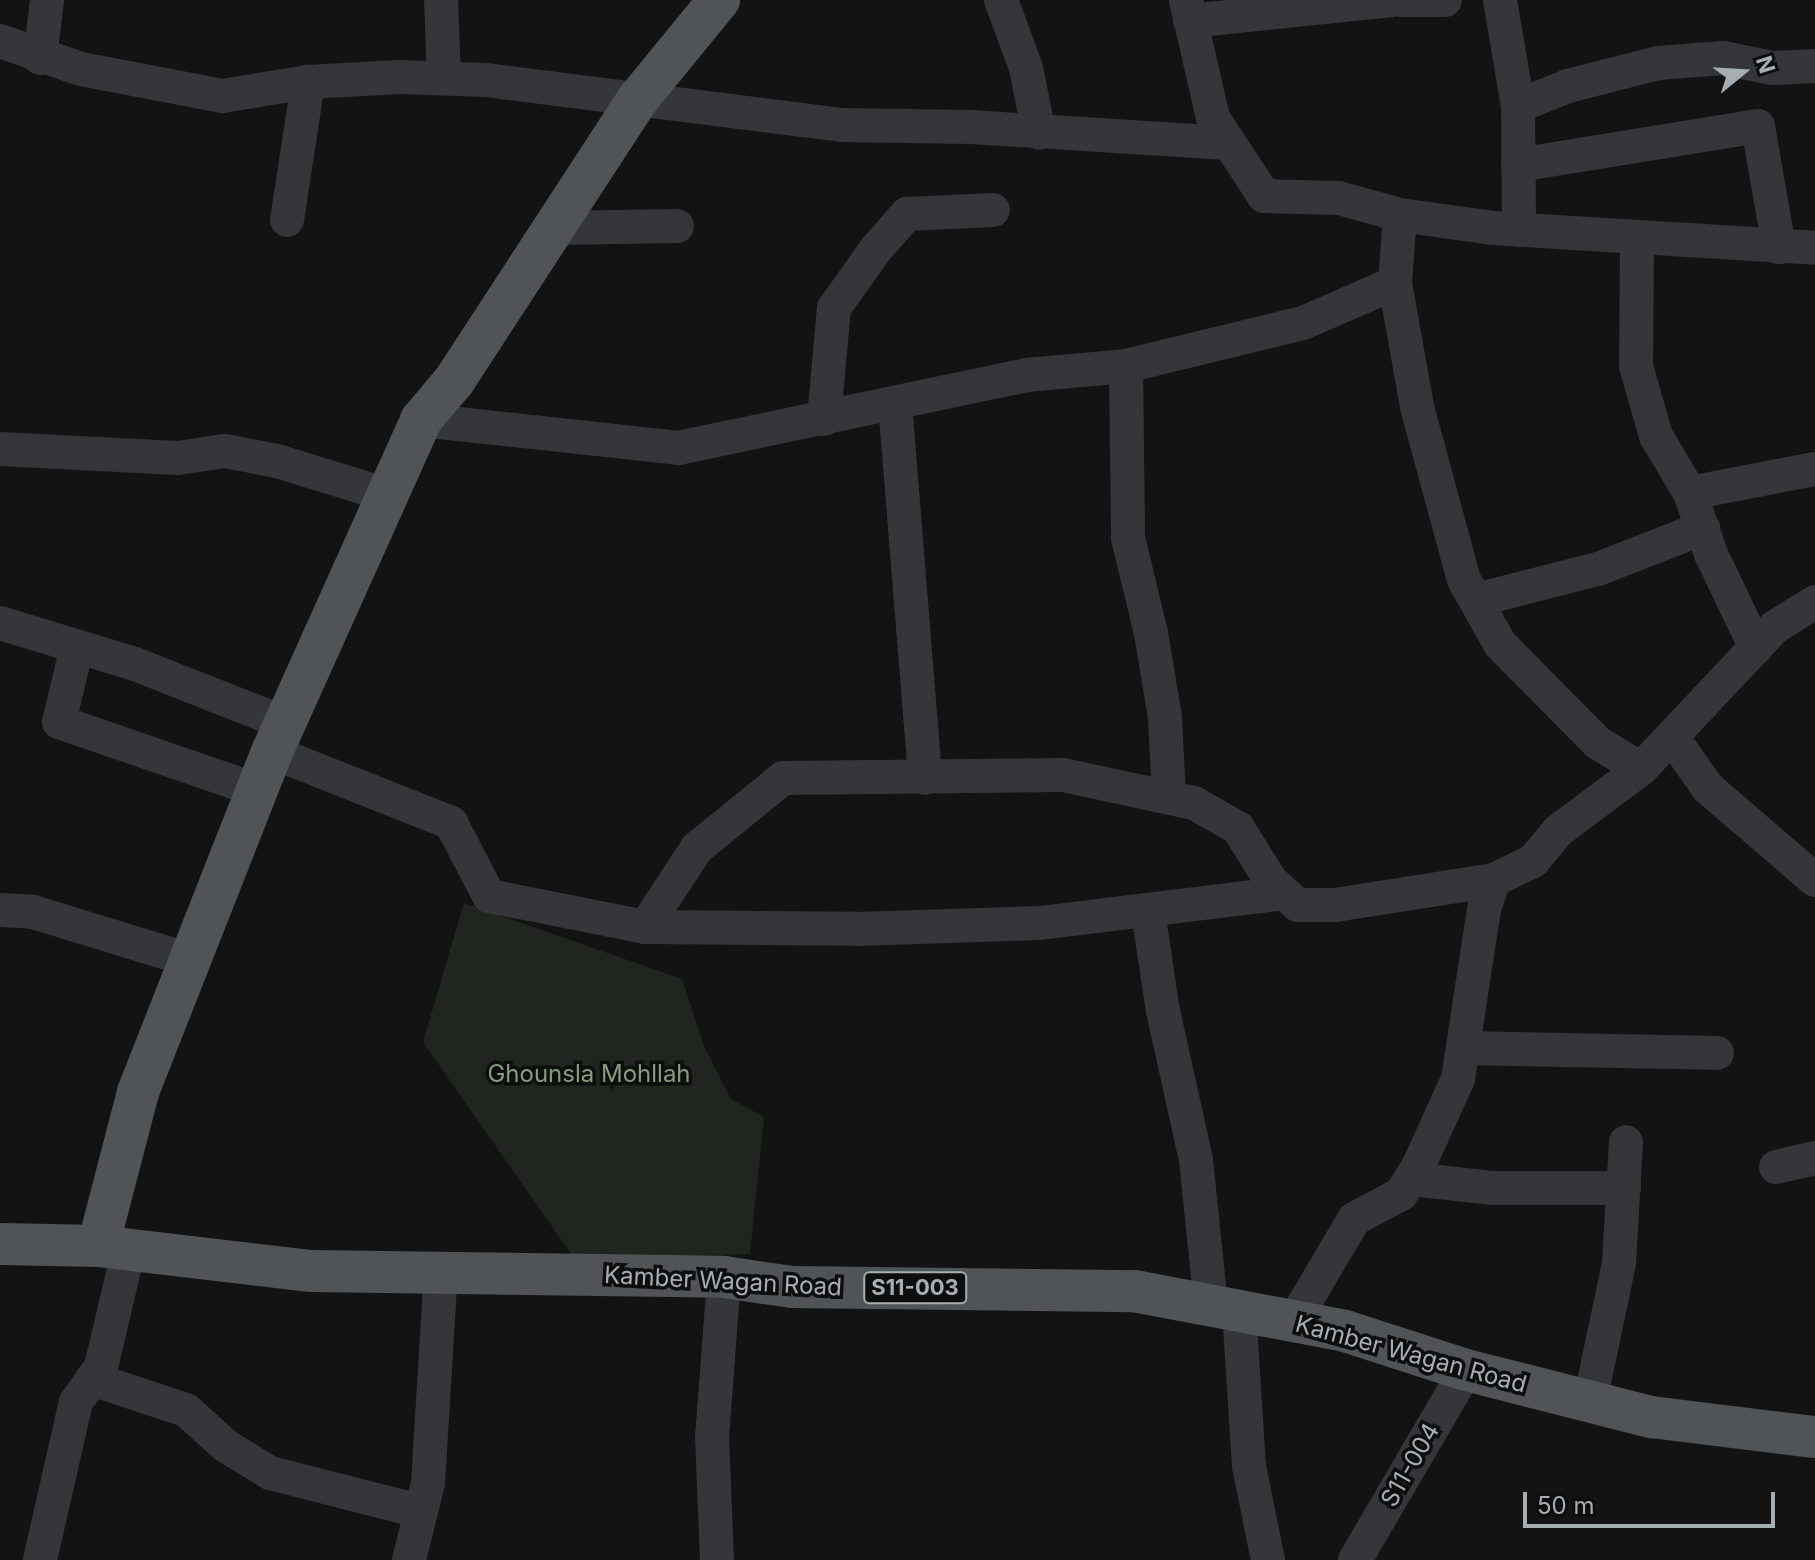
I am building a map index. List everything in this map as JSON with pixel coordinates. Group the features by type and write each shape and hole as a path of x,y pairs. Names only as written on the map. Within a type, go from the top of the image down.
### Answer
{"main road":[{"path":"114,1248 138,1092 272,755 391,496 421,420 454,381 638,99 719,0"},
{"name":"Kamber Wagan Road","path":"0,1244 114,1248 312,1271 724,1277 792,1287 1134,1291 1345,1331 1466,1370 1651,1417 1815,1437"}],"street":[{"path":"40,58 47,0"},
{"path":"441,0 444,78"},
{"path":"1001,0 1026,68 1039,133"},
{"path":"1392,0 1188,10 1213,118 1264,196 1339,198 1400,215 1519,230 1815,248"},
{"path":"1402,0 1445,0"},
{"path":"1500,0 1518,106 1519,230"},
{"path":"0,41 40,58 222,96 308,82 444,78 842,125 1227,143"},
{"path":"1518,106 1568,86 1658,63 1723,58 1772,68 1815,66"},
{"path":"287,220 308,82"},
{"path":"1518,165 1758,126 1779,247"},
{"path":"824,419 834,308 876,249 907,214 993,210"},
{"path":"1400,215 1395,283 1417,407 1464,580 1500,644 1598,743 1641,769"},
{"path":"554,228 677,226"},
{"path":"1637,238 1636,366 1656,436 1690,493 1756,648"},
{"path":"421,420 678,448 1026,375 1126,366 1303,323 1395,283"},
{"path":"1126,366 1128,538 1163,704 1169,798"},
{"path":"895,403 925,778"},
{"path":"0,449 119,451 178,458 225,451 277,461 391,496"},
{"path":"1690,493 1815,469"},
{"path":"1476,600 1598,569 1703,528"},
{"path":"645,927 697,848 783,778 1063,775 1194,803 1238,828 1283,893 1298,905 1335,905 1494,880 1533,861 1558,831 1641,769 1775,627 1815,602"},
{"path":"0,623 77,647 272,755 451,823 489,896 645,927 857,929 1040,923 1283,893"},
{"path":"77,647 59,722 272,755"},
{"path":"1672,737 1708,788 1815,880"},
{"path":"1294,1321 1354,1219 1401,1194 1458,1079 1484,909 1494,880"},
{"path":"0,910 33,912 190,960"},
{"path":"1148,911 1163,1011 1225,1308 1249,1466 1268,1560"},
{"path":"1463,1048 1717,1053"},
{"path":"1590,1401 1619,1263 1626,1142"},
{"path":"1776,1167 1815,1158"},
{"path":"1411,1179 1492,1188 1624,1188"},
{"path":"40,1560 76,1402 101,1367 114,1248"},
{"path":"409,1560 428,1483 441,1273"},
{"path":"717,1560 712,1438 724,1277"},
{"name":"S11-004","path":"1355,1560 1466,1370"},
{"path":"92,1379 186,1410 226,1446 270,1473 419,1511"}],"green space":[{"name":"Ghounsla Mohllah","path":"464,903 682,979 704,1046 731,1099 764,1117 750,1254 574,1258 423,1042"}]}
